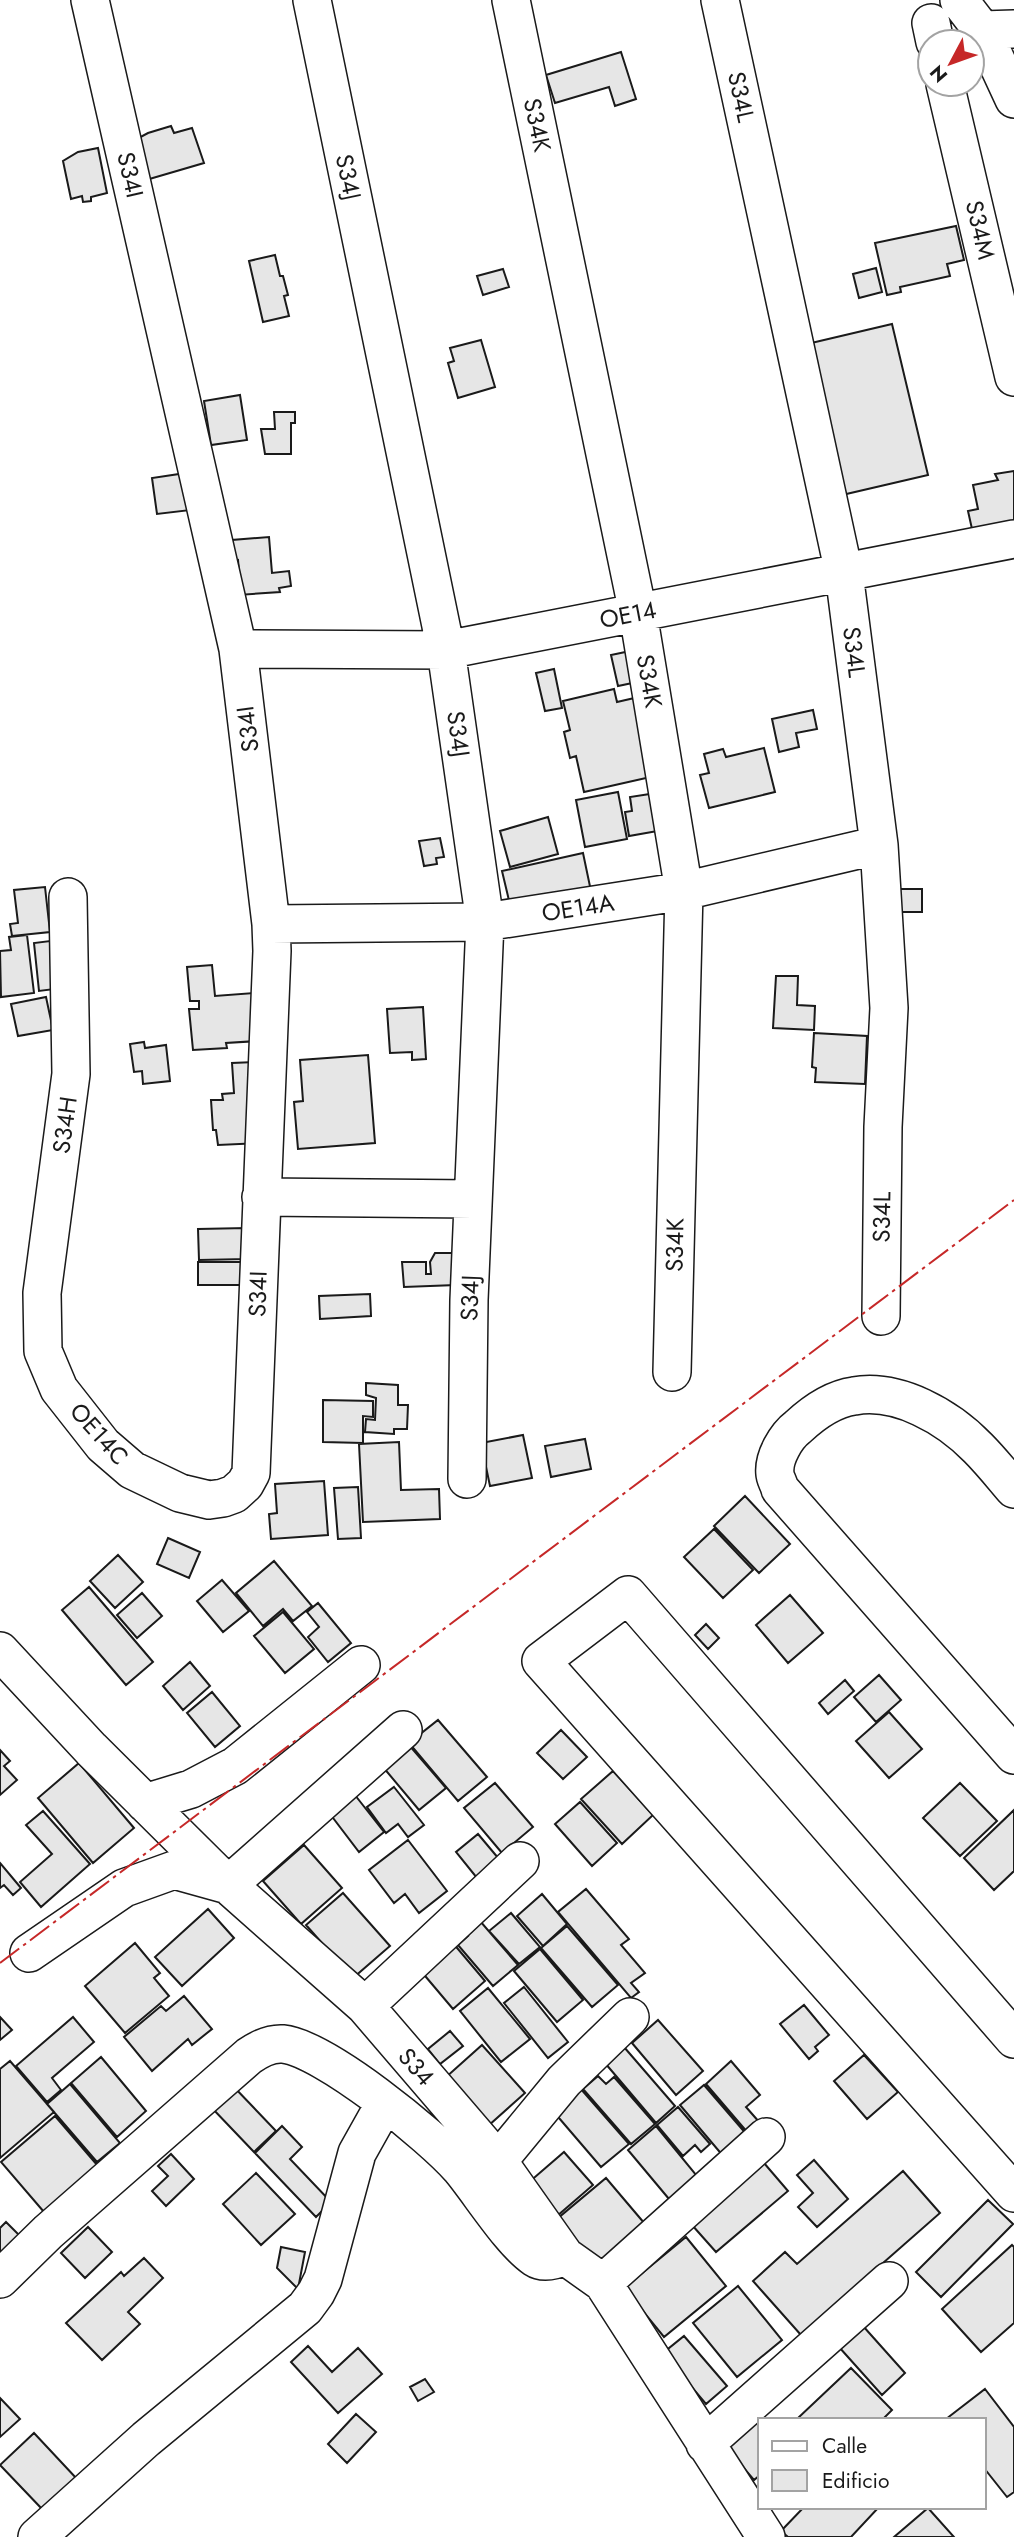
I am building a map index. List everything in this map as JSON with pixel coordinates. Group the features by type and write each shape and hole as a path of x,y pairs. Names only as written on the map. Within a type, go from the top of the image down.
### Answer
{"street":[{"name":"S34I","path":"90,0 238,649 271,925 251,1473"},
{"name":"S34J","path":"312,0 446,650 485,922 473,1199 467,1479"},
{"name":"S34K","path":"511,0 638,613 684,891 672,1372"},
{"name":"S34L","path":"720,0 844,573 879,845 889,1008 883,1127 881,1316"},
{"path":"959,0 998,30 1014,99"},
{"name":"S34M","path":"948,98 1014,377"},
{"name":"OE14","path":"238,649 446,650 1014,539"},
{"name":"OE14A","path":"271,925 485,922 684,891 879,845"},
{"name":"S34H","path":"43,1351 42,1293 71,1074 68,897"},
{"path":"261,1196 473,1199"},
{"name":"OE14C","path":"43,1351 59,1389 103,1445 132,1470 180,1493 209,1500 234,1494 245,1484 251,1473"},
{"path":"1014,1489 977,1446 947,1423 907,1402 878,1395 853,1396 830,1404 809,1416 791,1432 778,1455 774,1473 780,1489 1014,1755"},
{"path":"1014,2039 628,1595 541,1661 1014,2193"},
{"name":"S34","path":"0,1651 91,1749 228,1885 365,2006 498,2161 565,2256 603,2283 766,2537"},
{"path":"145,1803 191,1789 235,1766 360,1665"},
{"path":"29,1953 124,1888 174,1870 228,1885 403,1730"},
{"path":"365,2006 520,1861"},
{"path":"498,2161 564,2081 629,2017"},
{"path":"0,2278 200,2097 259,2049 271,2044 282,2044 309,2052 414,2125 458,2166 536,2259 549,2261 565,2256"},
{"path":"37,2537 146,2438 305,2308 323,2279 357,2153 385,2103"},
{"path":"603,2283 766,2137"},
{"path":"705,2444 889,2281"}],"building":[{"path":"621,52 636,99 615,106 609,87 555,103 546,75"},
{"path":"171,126 174,133 192,128 204,163 146,180 133,141"},
{"path":"98,148 107,193 91,197 91,201 83,202 82,196 71,199 63,161 78,152"},
{"path":"956,226 964,260 947,264 950,276 900,287 901,292 887,295 875,243"},
{"path":"275,255 288,295 284,296 289,316 263,322 249,261"},
{"path":"876,268 882,292 859,298 853,274"},
{"path":"503,269 509,287 483,295 477,276"},
{"path":"892,324 928,475 842,495 807,344"},
{"path":"481,340 495,387 458,398 448,363 454,361 450,348"},
{"path":"240,395 247,440 211,445 204,401"},
{"path":"274,412 295,412 295,423 291,423 291,454 265,454 261,429 275,429"},
{"path":"1014,471 1014,536 974,538 968,511 978,509 973,485 998,480 995,474"},
{"path":"186,473 191,510 157,514 152,478"},
{"path":"269,537 272,573 289,571 291,586 279,588 280,592 238,595 238,560 234,561 232,540"},
{"path":"635,650 642,681 618,686 611,655"},
{"path":"554,669 562,708 545,711 536,673"},
{"path":"614,689 617,702 643,696 655,776 584,792 576,756 570,758 564,732 570,730 563,701"},
{"path":"813,710 817,729 796,733 799,747 779,752 772,719"},
{"path":"764,748 775,792 709,808 700,775 709,773 704,754 723,749 726,757"},
{"path":"618,792 627,839 585,847 576,800"},
{"path":"663,792 669,829 629,836 625,812 632,811 630,797"},
{"path":"548,817 558,854 510,867 500,831"},
{"path":"440,838 444,857 436,858 437,864 424,866 419,841"},
{"path":"583,853 592,896 512,913 502,871"},
{"path":"45,887 50,932 12,936 10,924 18,923 14,890"},
{"path":"897,889 922,889 922,912 897,912"},
{"path":"27,935 34,993 1,997 0,951 11,950 9,937"},
{"path":"50,941 55,989 39,991 34,943"},
{"path":"212,965 215,996 254,993 258,1041 226,1043 227,1048 193,1050 189,1009 199,1009 199,1001 190,1001 187,967"},
{"path":"776,976 798,976 797,1005 815,1006 814,1030 773,1028"},
{"path":"46,997 53,1030 18,1036 11,1004"},
{"path":"423,1007 426,1059 412,1060 412,1052 390,1053 387,1009"},
{"path":"814,1033 867,1036 865,1084 815,1082 816,1068 812,1067"},
{"path":"144,1042 145,1048 166,1045 170,1081 143,1084 142,1071 134,1072 130,1044"},
{"path":"368,1055 375,1143 298,1149 294,1102 303,1101 300,1060"},
{"path":"255,1062 260,1143 218,1145 216,1130 213,1130 211,1100 223,1100 222,1094 234,1093 232,1063"},
{"path":"247,1228 248,1259 199,1260 198,1229"},
{"path":"435,1253 455,1253 456,1285 404,1287 402,1262 426,1262 426,1274 431,1274 430,1262"},
{"path":"198,1262 247,1262 247,1285 198,1285"},
{"path":"370,1294 371,1316 320,1319 319,1296"},
{"path":"366,1383 398,1385 398,1405 408,1405 407,1429 394,1429 394,1434 365,1432 366,1419 375,1420 376,1398 366,1395"},
{"path":"323,1400 373,1401 373,1417 363,1416 363,1443 323,1442"},
{"path":"523,1435 532,1478 490,1486 481,1443"},
{"path":"585,1439 591,1469 551,1477 545,1446"},
{"path":"399,1442 401,1490 439,1489 440,1519 363,1522 359,1444"},
{"path":"324,1481 328,1535 271,1539 269,1514 277,1513 275,1484"},
{"path":"358,1487 361,1538 338,1539 334,1488"},
{"path":"745,1496 790,1544 759,1573 714,1526"},
{"path":"714,1529 753,1570 723,1598 684,1557"},
{"path":"168,1538 200,1552 189,1578 157,1564"},
{"path":"118,1555 143,1582 115,1608 90,1581"},
{"path":"274,1561 312,1606 293,1621 283,1609 263,1626 236,1593"},
{"path":"222,1580 249,1611 223,1632 197,1601"},
{"path":"89,1587 153,1662 126,1685 62,1610"},
{"path":"142,1593 162,1616 137,1638 117,1615"},
{"path":"790,1595 823,1633 788,1663 756,1625"},
{"path":"318,1603 351,1643 328,1662 308,1637 319,1627 307,1612"},
{"path":"283,1612 314,1649 285,1673 254,1636"},
{"path":"706,1624 719,1638 708,1649 695,1635"},
{"path":"190,1662 210,1686 183,1710 163,1686"},
{"path":"879,1675 901,1700 876,1722 854,1697"},
{"path":"845,1680 854,1691 828,1714 819,1703"},
{"path":"212,1692 240,1726 215,1747 187,1713"},
{"path":"889,1712 922,1749 889,1778 856,1741"},
{"path":"438,1720 487,1777 458,1801 409,1743"},
{"path":"561,1730 587,1757 563,1779 537,1753"},
{"path":"409,1745 446,1788 419,1810 383,1767"},
{"path":"0,1750 10,1761 4,1766 17,1780 0,1795"},
{"path":"79,1763 134,1828 93,1863 38,1798"},
{"path":"613,1771 653,1815 622,1844 581,1799"},
{"path":"495,1783 533,1827 502,1853 464,1808"},
{"path":"960,1783 997,1821 960,1856 923,1818"},
{"path":"394,1787 424,1825 408,1837 398,1824 386,1833 367,1807"},
{"path":"351,1790 384,1832 359,1852 327,1810"},
{"path":"580,1802 617,1843 592,1866 555,1824"},
{"path":"1014,1810 1014,1871 994,1890 964,1858"},
{"path":"43,1811 90,1864 41,1907 20,1882 52,1854 26,1825"},
{"path":"478,1834 499,1859 477,1878 456,1852"},
{"path":"408,1840 447,1891 419,1913 405,1894 394,1903 369,1870"},
{"path":"304,1845 342,1888 301,1924 263,1881"},
{"path":"0,1863 21,1888 13,1895 4,1885 0,1888"},
{"path":"586,1889 629,1939 621,1945 645,1973 631,1983 639,1992 631,1998 558,1912"},
{"path":"343,1893 390,1946 353,1978 306,1925"},
{"path":"542,1894 567,1924 543,1946 517,1916"},
{"path":"208,1909 234,1938 182,1986 155,1957"},
{"path":"511,1913 540,1947 519,1964 489,1931"},
{"path":"474,1914 518,1965 493,1986 458,1945 468,1936 459,1927"},
{"path":"567,1926 618,1985 592,2007 541,1948"},
{"path":"447,1936 485,1981 453,2009 415,1964"},
{"path":"135,1943 160,1973 154,1978 169,1996 125,2033 85,1986"},
{"path":"540,1949 583,2000 557,2022 514,1971"},
{"path":"524,1987 568,2042 548,2058 504,2003"},
{"path":"488,1988 530,2039 501,2062 460,2011"},
{"path":"184,1996 212,2029 192,2045 188,2039 152,2071 124,2037 161,2006 166,2011"},
{"path":"804,2005 829,2035 815,2047 818,2051 809,2059 780,2024"},
{"path":"0,2017 12,2030 0,2040"},
{"path":"73,2017 94,2042 52,2078 61,2090 47,2102 16,2066"},
{"path":"658,2020 703,2071 676,2095 632,2043"},
{"path":"450,2031 463,2046 440,2064 428,2049"},
{"path":"482,2045 525,2093 488,2126 445,2078"},
{"path":"624,2047 675,2106 656,2123 605,2063"},
{"path":"864,2055 898,2092 867,2119 834,2081"},
{"path":"101,2057 146,2111 117,2137 71,2083"},
{"path":"10,2061 54,2112 0,2158 0,2069"},
{"path":"731,2061 760,2095 746,2107 760,2123 748,2133 706,2084"},
{"path":"598,2076 606,2084 614,2077 655,2124 631,2144 583,2089"},
{"path":"70,2084 120,2143 97,2162 47,2104"},
{"path":"704,2085 748,2136 724,2157 680,2105"},
{"path":"233,2086 276,2131 254,2152 211,2107"},
{"path":"580,2088 629,2144 601,2167 553,2111"},
{"path":"678,2107 710,2144 701,2152 695,2145 683,2156 657,2125"},
{"path":"55,2116 98,2166 44,2212 1,2162"},
{"path":"282,2126 302,2147 290,2159 331,2202 316,2217 255,2153"},
{"path":"656,2126 697,2176 669,2199 628,2150"},
{"path":"564,2152 593,2185 557,2216 528,2183"},
{"path":"171,2154 194,2179 166,2206 152,2191 168,2176 158,2166"},
{"path":"814,2160 848,2199 817,2227 798,2207 813,2193 797,2175"},
{"path":"764,2163 788,2191 716,2252 692,2225"},
{"path":"903,2171 940,2213 801,2335 753,2281 785,2252 797,2264"},
{"path":"256,2173 295,2214 261,2245 223,2204"},
{"path":"606,2178 645,2224 596,2266 557,2219"},
{"path":"988,2200 1013,2224 941,2297 916,2272"},
{"path":"6,2222 27,2243 0,2270 0,2228"},
{"path":"88,2227 112,2252 85,2278 61,2253"},
{"path":"686,2237 726,2286 664,2337 624,2288"},
{"path":"1012,2245 1014,2323 981,2352 942,2309"},
{"path":"281,2247 305,2252 298,2289 277,2268"},
{"path":"144,2258 163,2278 128,2312 140,2324 102,2360 66,2323 121,2272 124,2276"},
{"path":"738,2286 782,2340 737,2377 693,2323"},
{"path":"863,2326 905,2373 882,2395 839,2347"},
{"path":"684,2336 727,2386 706,2404 663,2353"},
{"path":"308,2346 332,2372 358,2348 382,2374 338,2413 291,2362"},
{"path":"851,2368 892,2410 884,2418 798,2418"},
{"path":"425,2379 434,2392 418,2401 410,2387"},
{"path":"985,2389 1014,2427 1014,2492 1007,2497 986,2471 986,2418 947,2418"},
{"path":"0,2398 20,2419 0,2437"},
{"path":"356,2414 376,2432 347,2463 328,2444"},
{"path":"756,2419 758,2477 754,2480 724,2445"},
{"path":"34,2433 77,2479 43,2510 0,2465"},
{"path":"802,2509 877,2509 851,2537 788,2537 781,2531"},
{"path":"929,2509 954,2537 894,2537"}],"power":[{"path":"0,1963 1014,1200"}]}
